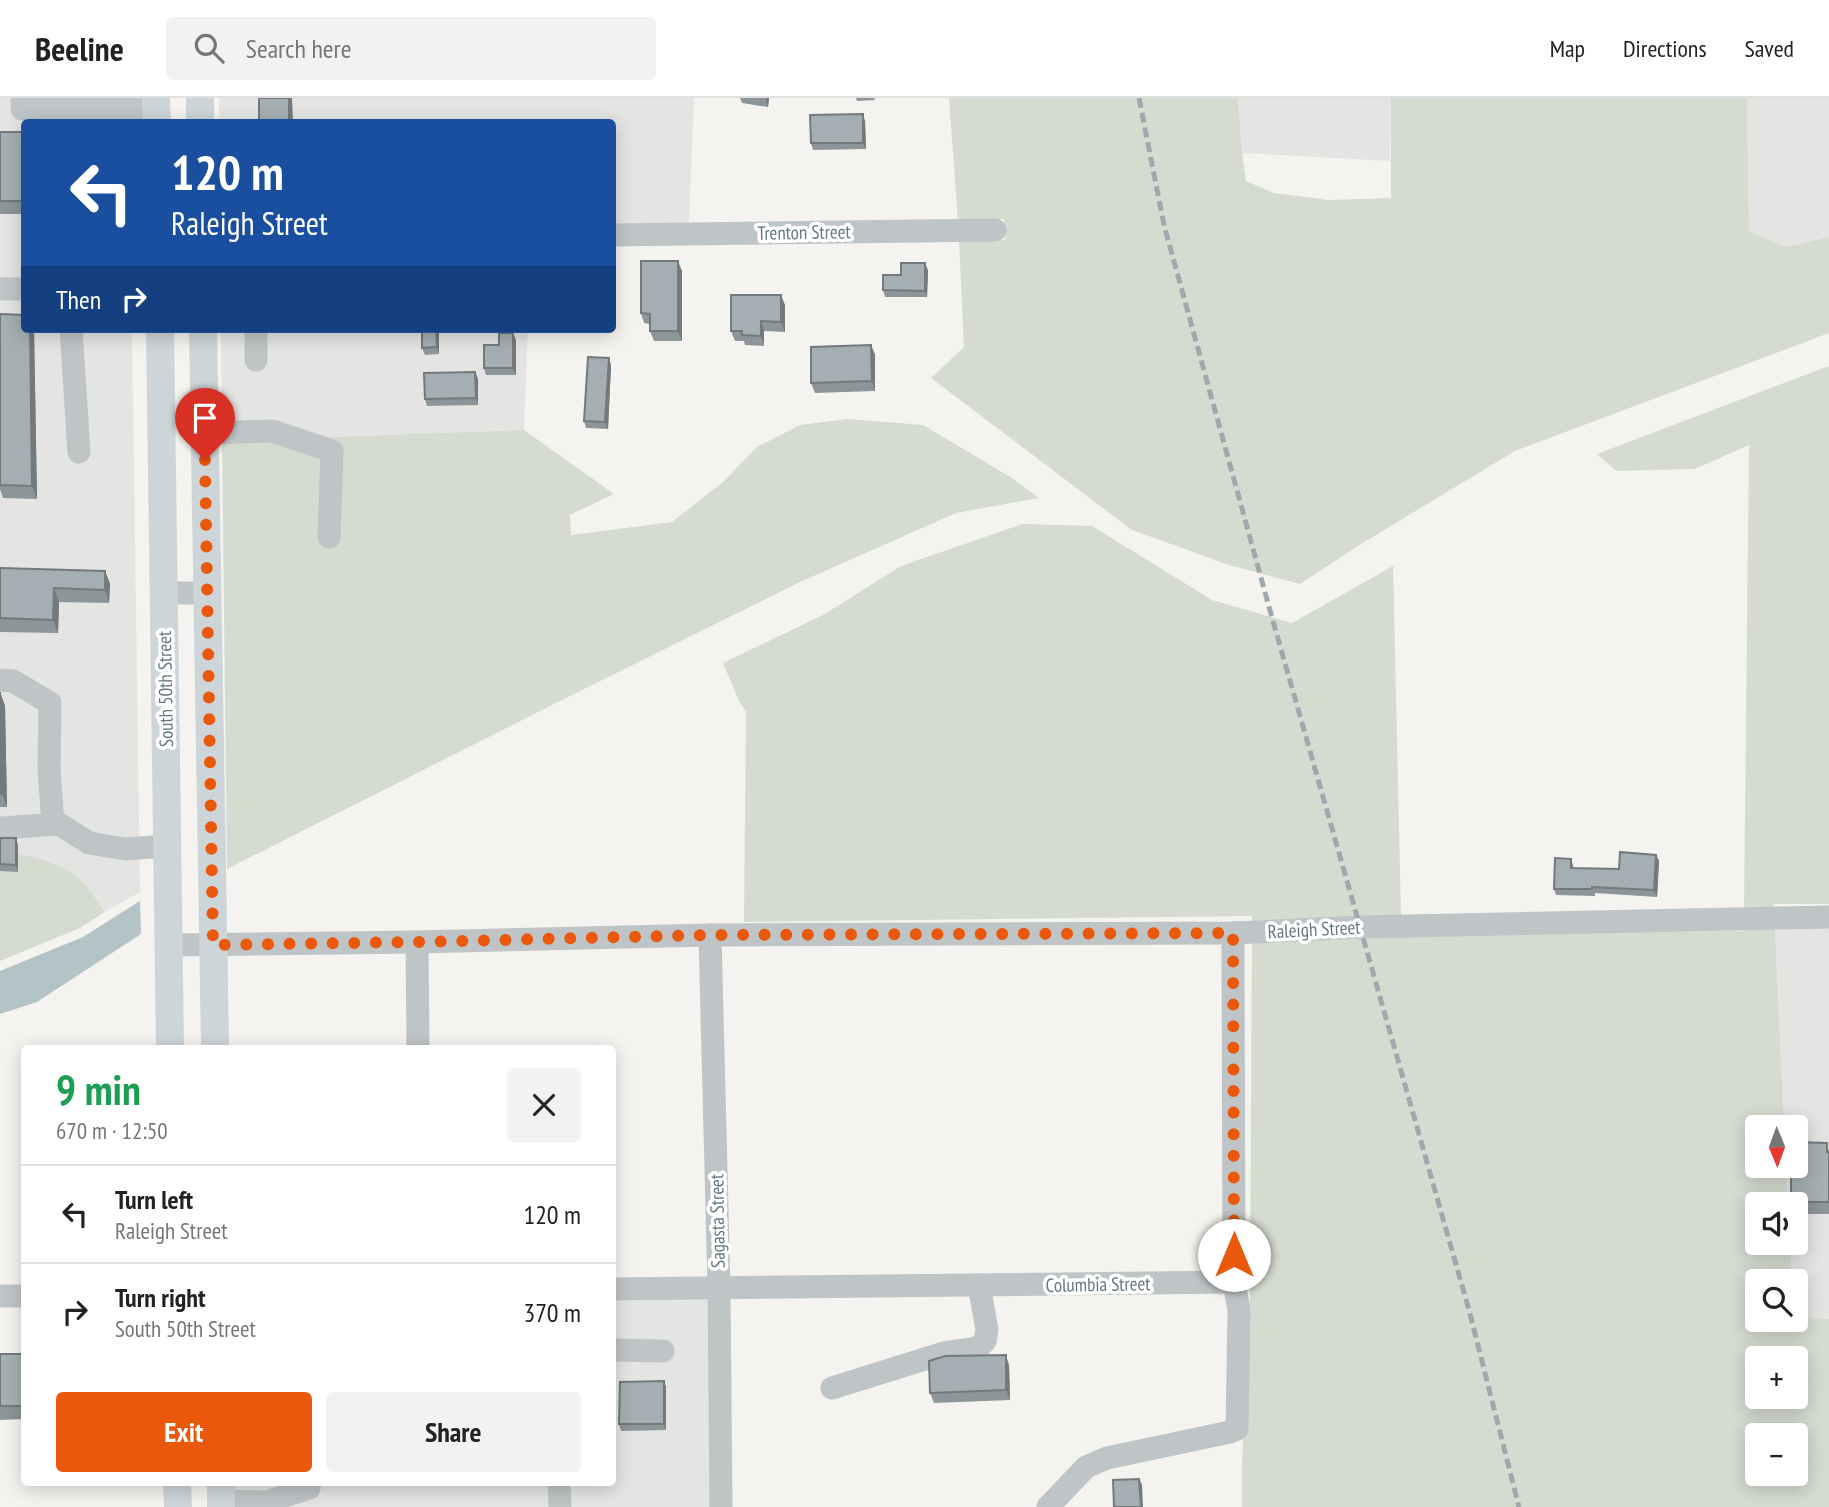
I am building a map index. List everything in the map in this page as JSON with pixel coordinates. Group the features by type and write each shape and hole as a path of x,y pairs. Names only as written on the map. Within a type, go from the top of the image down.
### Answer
{"main road":[{"path":"200,98 200,119"},
{"name":"South 50th Street","path":"160,333 170,1045"},
{"path":"204,333 215,1045"},
{"path":"177,1486 178,1507"}],"street":[{"path":"22,98 22,108 119,103 157,110"},
{"name":"Trenton Street","path":"616,235 995,230"},
{"path":"0,289 21,289"},
{"path":"71,333 79,452"},
{"path":"256,333 256,360"},
{"path":"205,433 272,431 332,451 329,537"},
{"path":"163,593 207,593"},
{"path":"0,680 13,681 50,703 49,769 53,824"},
{"path":"0,828 59,824 89,843 125,849 167,846"},
{"name":"Raleigh Street","path":"169,945 710,935 1233,933 1360,927 1829,917"},
{"path":"1048,1507 1086,1467 1107,1458 1237,1429 1239,1310 1234,1282 1233,933"},
{"name":"Sagasta Street","path":"710,935 719,1288 721,1507"},
{"path":"417,942 418,1045"},
{"name":"Columbia Street","path":"616,1289 1234,1282"},
{"path":"832,1388 944,1353 978,1348 985,1341 987,1330 979,1285"},
{"path":"0,1296 21,1296"},
{"path":"616,1350 663,1351"},
{"path":"221,1497 267,1505 309,1486"},
{"path":"559,1486 560,1507"}],"shaded area":[{"path":"0,98 129,98 129,119 21,119 21,278 0,279"},
{"path":"219,98 694,98 689,223 616,224 616,119 219,119"},
{"path":"949,98 1238,98 1246,181 1274,193 1329,200 1391,198 1391,98 1747,98 1749,231 1785,247 1829,237 1829,333 1515,451 1300,584 1229,565 1132,530 931,378 964,347 959,241 1005,240 1004,219 958,220"},
{"path":"1238,98 1391,98 1390,161 1242,153"},
{"path":"1747,98 1829,98 1829,237 1785,247 1749,231"},
{"path":"0,300 21,300 21,333 132,333 140,892 105,912 82,881 0,854"},
{"path":"221,333 528,333 524,430 222,441"},
{"path":"1829,366 1829,904 1774,904 1773,907 1744,908 1749,445 1695,469 1616,471 1597,454"},
{"path":"848,419 923,425 1012,478 1039,498 956,513 800,582 227,869 222,441 524,430 614,494 570,515 571,535 672,522 723,482 757,447 800,425"},
{"path":"1022,524 1092,526 1212,600 1292,623 1393,566 1401,916 1252,921 1252,916 744,922 746,712 723,663 823,615 901,566"},
{"path":"0,854 33,857 74,874 105,912 80,928 0,961"},
{"path":"140,901 141,934 37,1002 0,1014 0,971 83,937"},
{"path":"1829,927 1829,1319 1808,1320 1808,1269 1791,1269 1791,1255 1808,1255 1808,1192 1787,1192 1787,1178 1808,1178 1808,1115 1783,1115 1775,929"},
{"path":"1775,929 1783,1115 1745,1115 1745,1178 1787,1178 1787,1192 1745,1192 1745,1255 1791,1255 1791,1269 1745,1269 1745,1332 1808,1332 1808,1319 1829,1319 1829,1507 1242,1507 1250,1294 1252,943"},
{"path":"616,1300 710,1301 711,1507 235,1507 235,1486 616,1486"}],"building":[{"path":"259,98 289,98 289,119 259,119"},
{"path":"863,114 863,143 811,143 810,115"},
{"path":"0,132 21,132 21,201 0,201"},
{"path":"641,261 678,261 678,331 650,331 650,314 641,313"},
{"path":"901,263 925,263 925,291 883,290 883,275 901,275"},
{"path":"731,295 781,295 781,322 761,321 761,336 742,335 742,331 731,331"},
{"path":"0,314 21,315 21,333 30,333 32,486 0,485"},
{"path":"422,333 436,333 437,347 422,348"},
{"path":"499,333 513,333 513,368 484,368 484,345 499,345"},
{"path":"871,345 872,381 811,383 811,347"},
{"path":"588,357 609,358 605,422 584,421"},
{"path":"475,372 476,398 425,399 424,373"},
{"path":"0,568 105,571 105,590 54,588 53,620 0,618"},
{"path":"0,692 2,794 0,794"},
{"path":"0,838 16,838 16,865 0,864"},
{"path":"1620,852 1656,855 1654,890 1592,887 1554,889 1555,858 1571,859 1571,868 1619,869"},
{"path":"1808,1142 1827,1143 1829,1202 1808,1202 1808,1192 1791,1192 1791,1178 1808,1178"},
{"path":"0,1354 21,1354 21,1406 0,1406"},
{"path":"1006,1355 1006,1390 930,1393 929,1361 945,1356"},
{"path":"664,1381 664,1424 619,1424 620,1382"},
{"path":"1139,1479 1141,1507 1114,1507 1113,1480"}],"railway":[{"path":"1139,98 1164,225 1271,614 1469,1310 1519,1507"}],"route":[{"path":"205,460 213,945 710,935 1233,933 1234,1255"}]}
